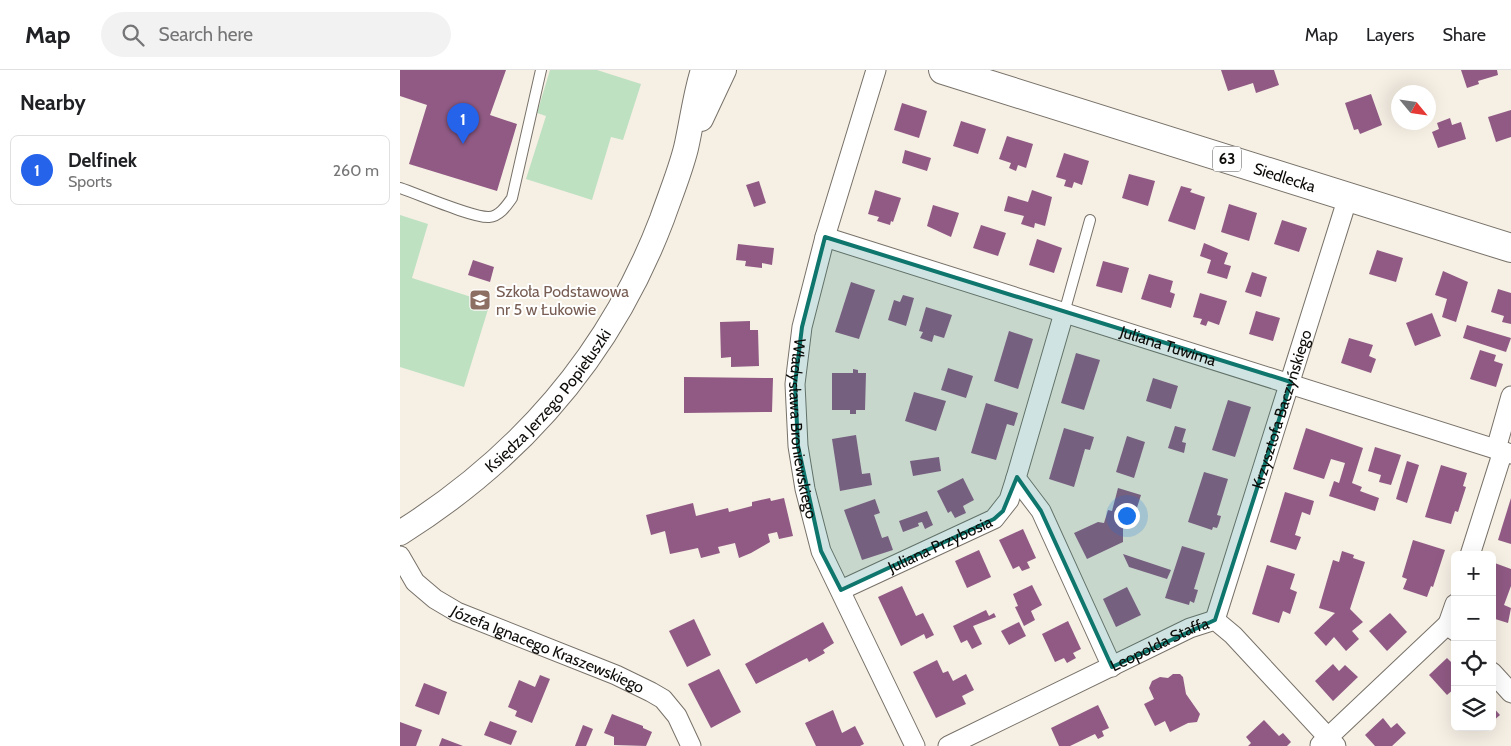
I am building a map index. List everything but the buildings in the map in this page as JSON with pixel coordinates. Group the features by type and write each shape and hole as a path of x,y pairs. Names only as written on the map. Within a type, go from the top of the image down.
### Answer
{"main road":[{"name":"Siedlecka","path":"943,70 1511,248"}],"street":[{"name":"Księdza Jerzego Popiełuszki","path":"400,533 427,516 484,474 531,428 574,378 610,326 629,294 662,218 685,149 703,70"},
{"name":"Księdza Jerzego Popiełuszki","path":"685,149 724,70"},
{"name":"Władysława Broniewskiego","path":"876,70 825,237 802,327 795,384 798,446 805,489 821,551 915,746"},
{"name":"Krzysztofa Baczyńskiego","path":"1215,620 1348,197"},
{"name":"Juliana Tuwima","path":"825,237 1064,313 1291,382 1503,451"},
{"name":"Juliana Przybosia","path":"841,590 994,519 1009,500 1064,313"},
{"path":"1471,551 1503,451 1511,396"},
{"path":"1016,478 1041,511 1112,667"},
{"name":"Józefa Ignacego Kraszewskiego","path":"400,556 415,582 435,599 457,612 616,675 663,700 677,716 692,746"},
{"name":"Leopolda Staffa","path":"948,746 1190,628 1215,620 1233,635 1327,743"},
{"path":"1327,743 1451,629"},
{"path":"1496,676 1511,693"}],"lane":[{"path":"400,188 469,213 490,217 502,211 512,198 541,70"},
{"path":"1064,313 1090,220"}],"highlighted area":[{"path":"825,237 1291,382 1215,620 1112,667 1041,511 1017,477 1003,511 994,519 841,590 821,551 798,446 795,384 802,327"}],"green space":[{"path":"550,70 597,70 641,84 623,140 611,137 592,200 526,179 546,116 537,113"},
{"path":"400,215 428,224 412,278 490,303 464,387 400,367"}],"place":[{"name":"Delfinek","path":"463,144"},
{"name":"Szkoła Podstawowa nr 5 w Łukowie","path":"480,300"}]}
